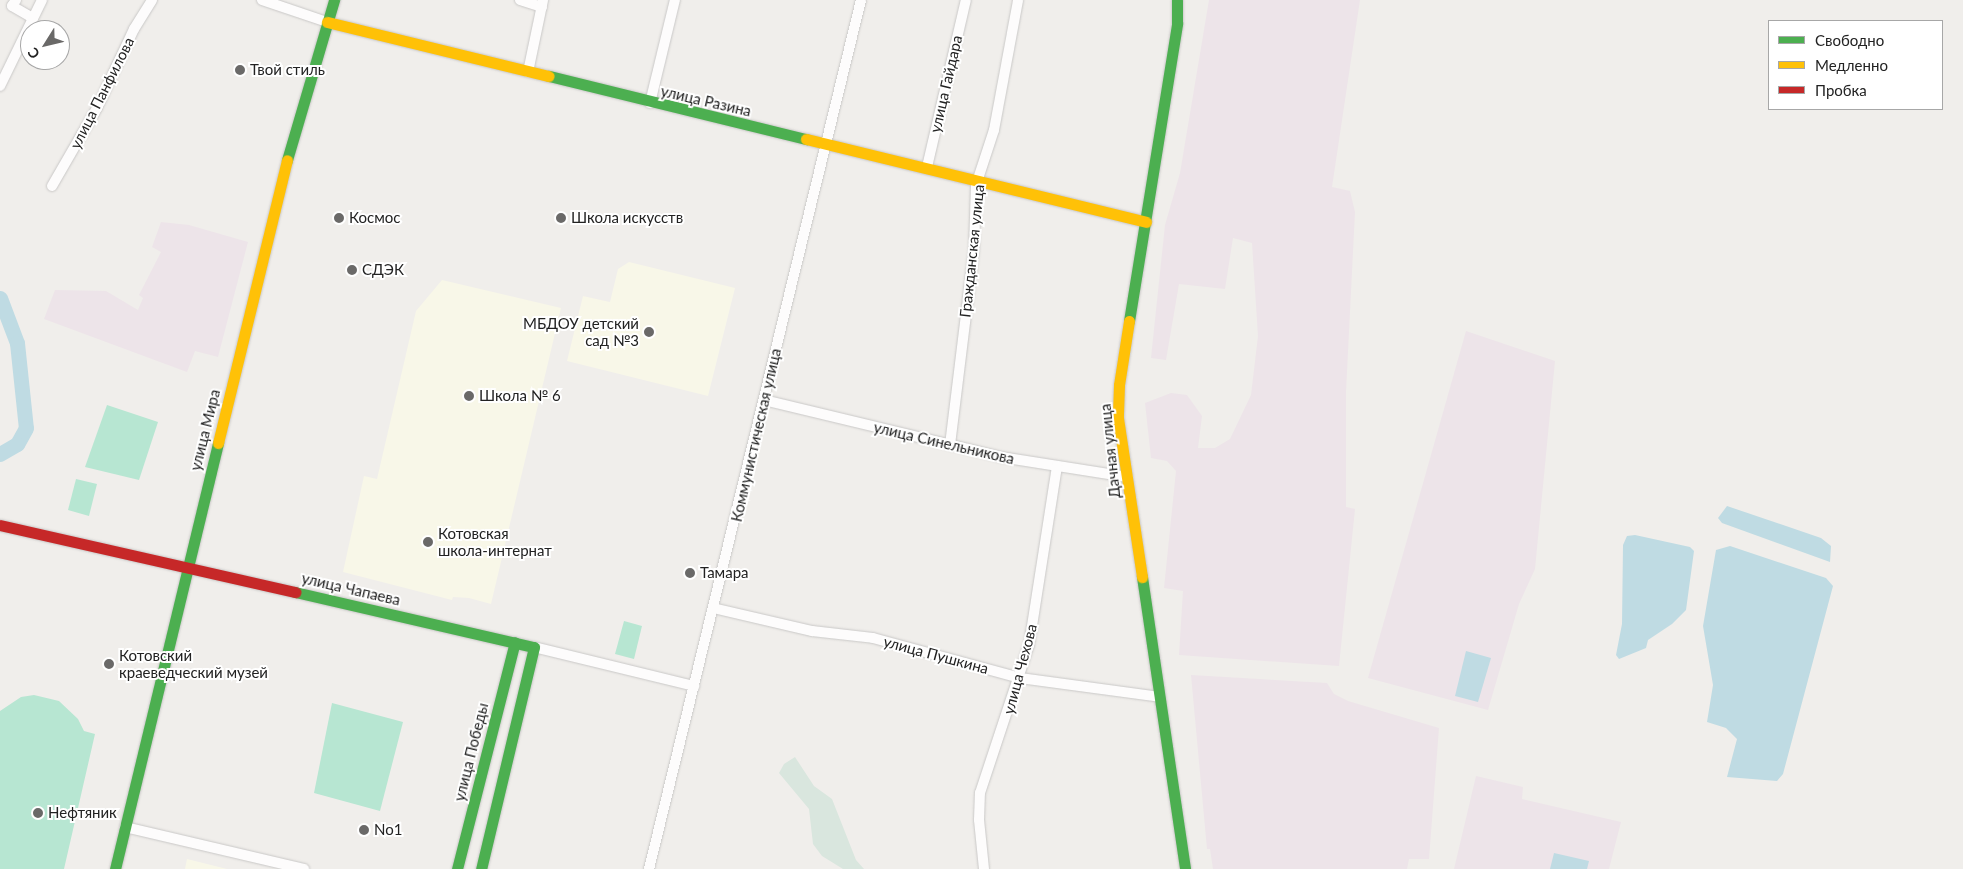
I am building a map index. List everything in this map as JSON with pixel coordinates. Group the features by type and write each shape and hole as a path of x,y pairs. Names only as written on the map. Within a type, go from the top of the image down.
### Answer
{"street":[{"path":"16,0 12,6 33,18"},
{"path":"0,86 42,0"},
{"name":"улица Панфилова","path":"52,186 97,108 134,29 152,0"},
{"name":"улица Разина","path":"262,0 327,22 650,103 927,167 1146,222"},
{"name":"улица Мира","path":"116,869 187,567 290,151 334,0"},
{"path":"520,0 542,3 528,72"},
{"path":"650,103 675,0"},
{"name":"Коммунистическая улица","path":"648,869 861,0"},
{"name":"улица Гайдара","path":"927,167 966,0"},
{"name":"Гражданская улица","path":"950,445 974,249 974,208 979,180 994,130 1018,0"},
{"name":"Дачная улица","path":"1177,0 1177,23 1119,385 1118,418 1185,869"},
{"name":"улица Синельникова","path":"764,400 950,445 1057,466 1127,477"},
{"name":"улица Чехова","path":"984,869 979,820 980,792 1020,678 1029,645 1057,466"},
{"name":"улица Чапаева","path":"0,525 514,642 694,686"},
{"name":"улица Пушкина","path":"713,608 812,631 873,638 1020,678 1160,697"},
{"name":"улица Победы","path":"457,869 514,642"},
{"path":"481,869 534,647"},
{"path":"126,827 304,869"}],"shaded area":[{"path":"1209,0 1360,0 1332,187 1350,191 1355,212 1346,392 1346,507 1355,509 1339,666 1179,655 1183,591 1164,588 1176,471 1167,461 1151,458 1145,403 1171,393 1187,395 1202,416 1198,448 1215,448 1230,439 1251,395 1258,336 1252,243 1233,238 1225,289 1179,284 1166,360 1151,358 1165,225 1180,173"},
{"path":"161,222 189,225 248,242 218,357 195,351 187,372 44,319 55,290 106,291 138,310 143,298 139,295 161,252 152,247"},
{"name":"МБДОУ детский сад №3","path":"629,262 735,288 708,396 567,361 583,296 610,302 618,269"},
{"name":"Школа № 6","path":"442,280 561,308 491,604 469,598 453,597 452,600 343,572 364,476 377,479 416,311"},
{"path":"1466,331 1555,361 1535,569 1519,604 1488,710 1368,678"},
{"path":"1191,675 1327,683 1334,694 1348,701 1439,728 1429,859 1409,859 1407,869 1213,869 1210,849 1207,849"},
{"path":"795,757 814,786 832,799 856,860 864,869 843,869 822,856 813,844 809,809 779,773 784,764"},
{"path":"1476,776 1523,787 1522,799 1621,822 1609,869 1454,869"},
{"path":"187,859 227,869 185,869"}],"green space":[{"path":"107,405 158,422 139,480 85,467"},
{"path":"76,479 97,484 89,516 68,510"},
{"path":"624,621 642,626 634,659 615,654"},
{"name":"Нефтяник","path":"34,695 59,701 78,719 84,731 95,734 64,869 0,869 0,711 21,697"},
{"path":"332,703 403,722 380,811 314,793"}],"water":[{"path":"1727,506 1821,538 1831,546 1830,562 1722,523 1718,518"},
{"path":"1635,535 1690,547 1694,551 1686,610 1672,624 1648,640 1646,648 1619,659 1616,655 1622,624 1623,545 1627,536"},
{"path":"1730,546 1826,578 1833,586 1783,774 1777,781 1727,777 1737,739 1726,728 1707,722 1713,685 1703,626 1716,550"},
{"path":"1466,651 1491,658 1478,702 1455,696"},
{"path":"1554,853 1589,861 1587,869 1550,869"}],"waterway":[{"path":"0,298 17,343 26,428 17,444 0,454"}],"traffic: fast":[{"path":"287,160 334,0"},
{"path":"1129,321 1177,23 1177,0"},
{"path":"549,76 806,139"},
{"path":"115,869 218,443"},
{"path":"1142,577 1185,869"},
{"path":"295,592 534,647 481,869"},
{"path":"457,869 515,642"}],"traffic: slow":[{"path":"327,22 549,76"},
{"path":"806,139 1146,222"},
{"path":"218,443 287,160"},
{"path":"1129,321 1119,385 1118,418 1142,577"}],"traffic: jam":[{"path":"0,525 295,592"}],"place":[{"name":"Твой стиль","path":"240,70"},
{"name":"Космос","path":"339,218"},
{"name":"Школа искусств","path":"561,218"},
{"name":"СДЭК","path":"352,270"},
{"name":"МБДОУ детский сад №3","path":"649,332"},
{"name":"Школа № 6","path":"469,396"},
{"name":"Котовская школа-интернат","path":"428,542"},
{"name":"Тамара","path":"690,573"},
{"name":"Котовский краеведческий музей","path":"109,664"},
{"name":"Нефтяник","path":"38,813"},
{"name":"No1","path":"364,830"}]}
